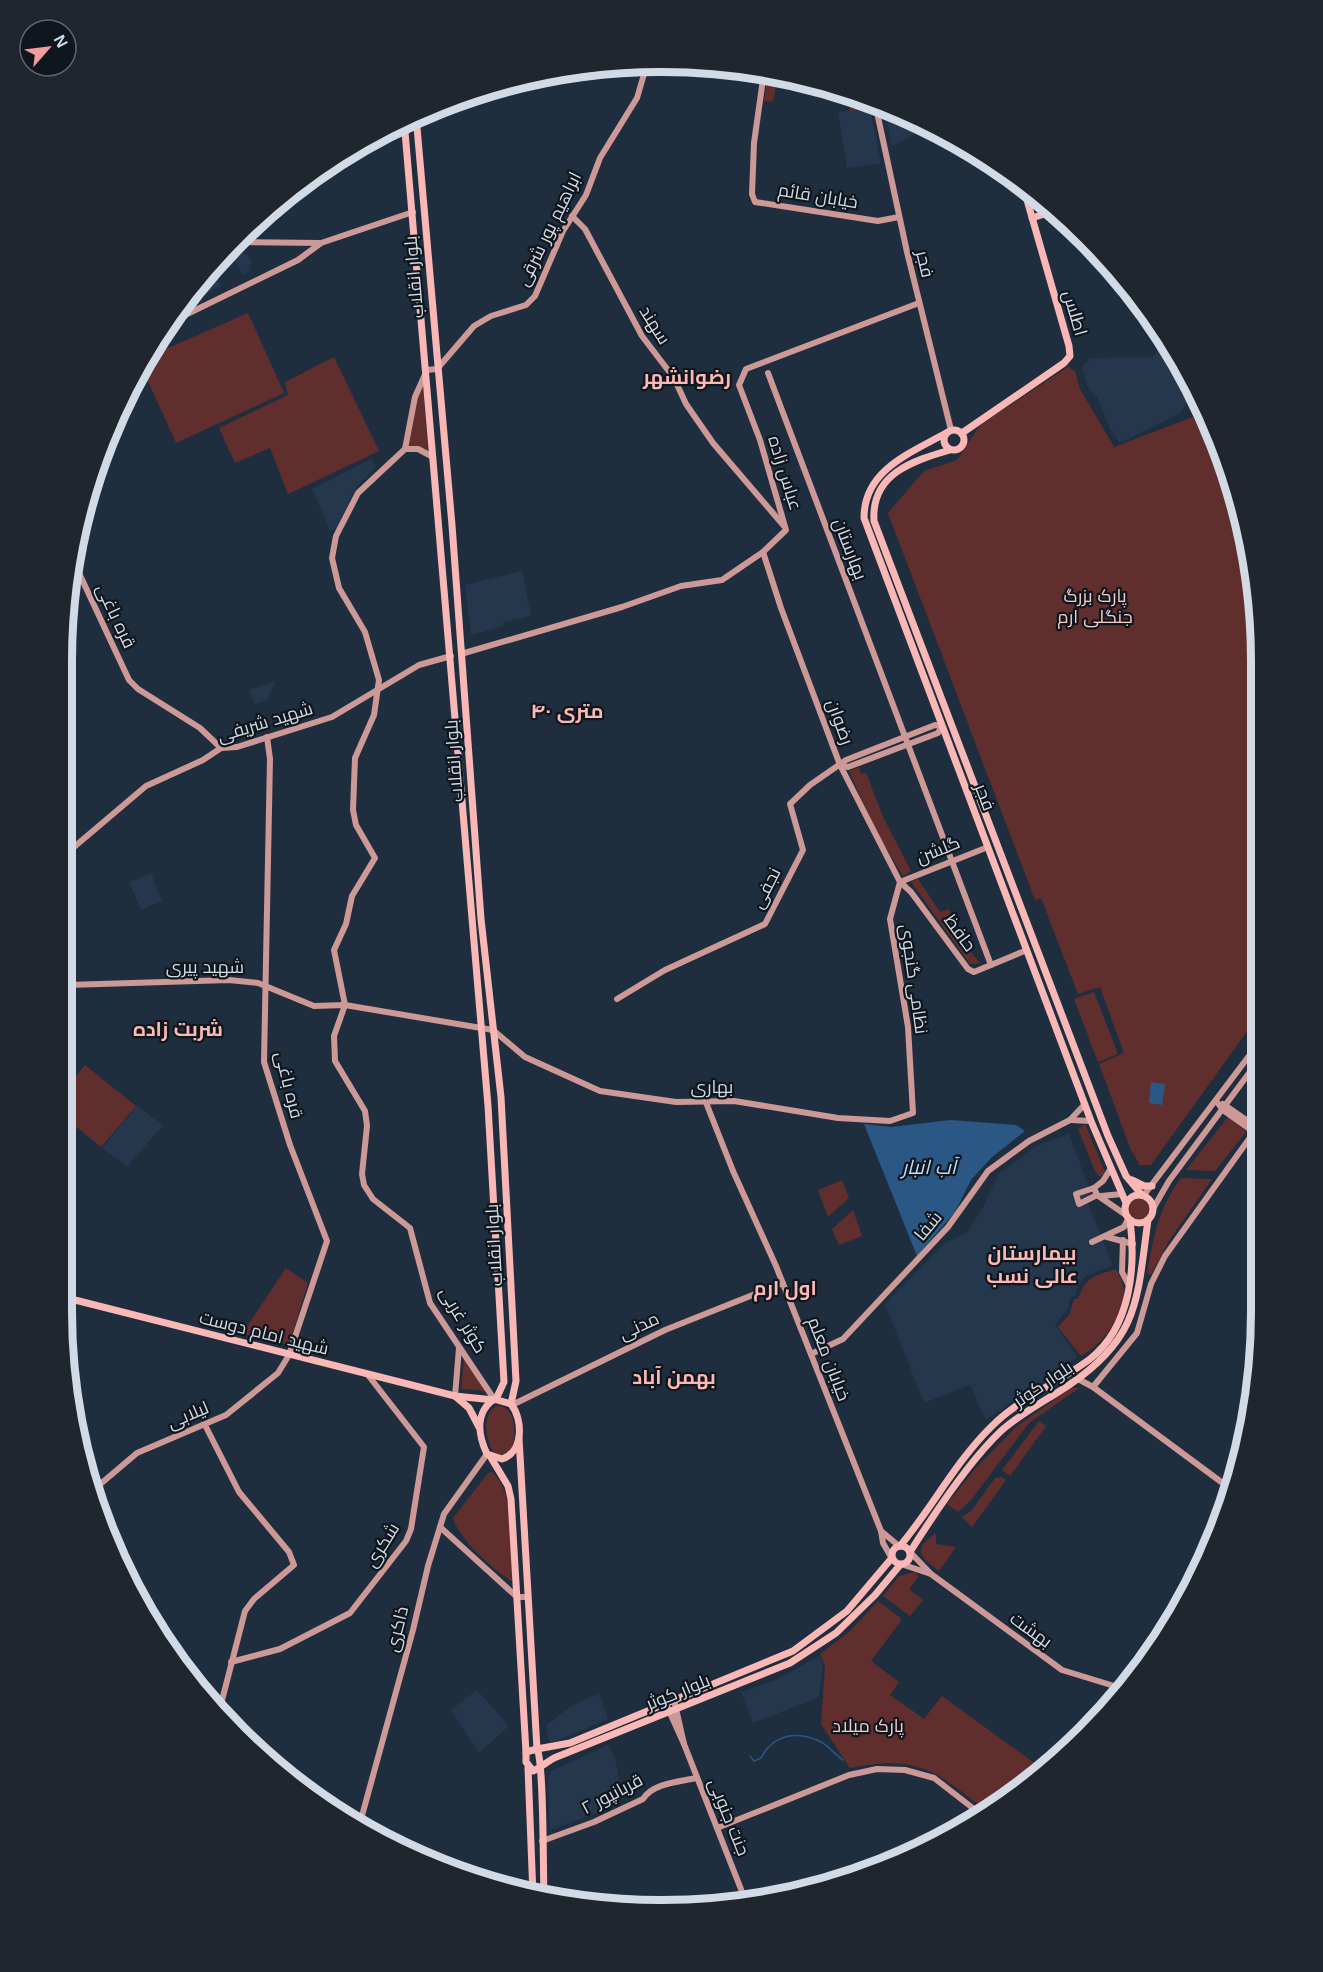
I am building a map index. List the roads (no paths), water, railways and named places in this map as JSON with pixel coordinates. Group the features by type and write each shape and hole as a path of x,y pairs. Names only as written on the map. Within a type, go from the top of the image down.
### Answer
{"main road":[{"name":"بلوار انقلاب","path":"417,126 454,551 480,908 501,1097 516,1381 511,1404"},
{"name":"بلوار انقلاب","path":"405,131 482,1026 504,1382 495,1399"},
{"name":"اطلس","path":"962,434 1064,363 1070,356 1070,346 1027,199"},
{"path":"413,212 424,213"},
{"path":"1032,218 1045,214"},
{"path":"948,432 962,434 964,440 962,446 957,450 950,450 944,443 948,432"},
{"name":"فجر","path":"948,432 887,467 876,477 864,502 864,518 1091,1121 1126,1203"},
{"name":"فجر","path":"950,450 926,457 898,471 886,480 873,506 874,521 1108,1136 1126,1176 1143,1195"},
{"path":"442,552 448,558 454,551"},
{"path":"889,587 898,584"},
{"path":"451,656 461,654"},
{"path":"942,726 951,723"},
{"path":"1027,950 1036,947"},
{"path":"1126,1176 1144,1186 1152,1186"},
{"path":"1143,1195 1151,1200 1154,1207 1148,1220 1141,1224 1128,1218 1126,1203 1133,1196 1143,1195"},
{"name":"بلوار کوثر","path":"528,1767 533,1771 591,1739 674,1700 793,1651 830,1626 868,1589 989,1428 1016,1407 1091,1358 1112,1335 1120,1319 1129,1286 1133,1258 1128,1218"},
{"name":"بلوار کوثر","path":"526,1752 591,1739 673,1711 790,1663 836,1632 875,1595 909,1557 920,1537 994,1438 1009,1425 1098,1365 1124,1332 1132,1312 1148,1220"},
{"path":"1133,1258 1138,1255 1143,1258"},
{"name":"شهید امام دوست","path":"72,1299 455,1396 495,1399"},
{"path":"1072,1370 1078,1379"},
{"path":"455,1396 469,1408 480,1428 489,1455 508,1486 511,1499 523,1727 528,1767 533,1886"},
{"path":"480,1428 481,1415 495,1399 511,1404 519,1438 535,1727 540,1766 544,1888"},
{"path":"489,1455 497,1459 508,1458 517,1448 519,1438"},
{"path":"913,1531 920,1537"},
{"path":"900,1546 906,1547 910,1552"},
{"path":"891,1558 901,1565"},
{"path":"868,1589 875,1595"},
{"path":"523,1727 527,1730 535,1727"}],"street":[{"name":"ابراهیم پور شرقی","path":"437,369 474,326 491,316 526,305 534,296 549,259 586,195 600,158 637,98 645,72"},
{"name":"خیابان قائم","path":"763,81 754,143 752,194 755,202 878,221 899,217"},
{"name":"فجر","path":"877,113 948,432"},
{"path":"185,315 298,260 321,243 413,212"},
{"name":"سهند","path":"573,216 585,229 642,336 674,378 686,404 712,443 786,530"},
{"path":"248,242 321,243"},
{"name":"عباس زاده","path":"461,654 622,607 681,586 722,580 763,552 786,530 760,440 740,385 741,376 746,369 919,303"},
{"path":"377,692 379,680 365,632 339,588 332,558 336,536 357,494 405,449 415,397 427,370 437,369"},
{"name":"بهارستان","path":"768,374 909,744"},
{"path":"405,449 418,449 434,456"},
{"name":"رضوان","path":"763,552 781,608 840,765 900,882 911,892"},
{"name":"قره باغی","path":"79,573 129,680 138,689 201,728 221,748"},
{"name":"شهید شریفى","path":"72,848 146,786 203,760 221,748 237,747 332,717 419,665 451,656"},
{"name":"کوثر غربی","path":"377,692 374,715 355,758 353,810 356,825 375,858 352,896 346,924 334,950 345,1005 333,1049 335,1060 365,1111 367,1126 362,1174 364,1185 373,1199 410,1228 430,1303 495,1399"},
{"path":"840,765 848,767 876,752 906,736 935,725 942,726 938,733 909,744 876,752"},
{"name":"قره باغی","path":"267,737 270,759 264,1062 288,1138 327,1241 289,1355"},
{"path":"909,744 991,965"},
{"name":"نجفی","path":"617,999 655,975 765,924 785,890 786,880 803,850 790,804 810,785 840,765"},
{"name":"گلشن","path":"900,882 988,846"},
{"name":"نظامی گنجوی","path":"900,882 890,919 908,1027 909,1081"},
{"name":"حافظ","path":"911,892 968,969 974,972 1027,950"},
{"name":"شهید پیری","path":"72,985 229,980 258,983 314,1006 345,1005 482,1026 493,1030"},
{"name":"بهاری","path":"493,1030 525,1057 600,1091 676,1102 734,1101 838,1118 890,1121 913,1113 909,1081"},
{"path":"1143,1195 1217,1102 1251,1054"},
{"path":"1154,1207 1169,1181 1251,1071"},
{"name":"خیابان معلم","path":"705,1100 783,1283 881,1531 883,1543 891,1558"},
{"path":"1217,1102 1251,1128"},
{"path":"1070,1120 1085,1104"},
{"path":"1070,1120 1091,1121"},
{"name":"شفا","path":"811,1354 843,1339 948,1227 988,1172 1029,1140 1070,1120"},
{"path":"1093,1387 1137,1333 1151,1284 1165,1257 1251,1139"},
{"path":"1111,1168 1103,1181 1094,1188 1076,1194 1076,1201 1078,1204 1097,1195 1122,1194"},
{"path":"1092,1242 1125,1227 1128,1218 1097,1195 1094,1188"},
{"path":"1104,1237 1133,1244"},
{"path":"1123,1240 1122,1272 1129,1286"},
{"name":"مدنی","path":"511,1404 666,1330 783,1283"},
{"path":"455,1396 460,1347"},
{"name":"لیلابی","path":"99,1485 137,1453 226,1415 254,1395 278,1373 289,1355"},
{"name":"شکری","path":"231,1662 280,1649 350,1613 406,1541 411,1529 424,1447 368,1375"},
{"path":"1078,1379 1093,1387 1225,1485"},
{"path":"205,1425 239,1492 289,1552 294,1564 254,1599 245,1611 221,1702"},
{"name":"ذاکری","path":"361,1818 444,1515 489,1455"},
{"path":"440,1527 517,1597 528,1597"},
{"path":"881,1531 900,1546"},
{"path":"910,1552 931,1574"},
{"path":"901,1565 931,1574"},
{"name":"بهشت","path":"931,1574 1062,1670 1115,1686"},
{"path":"673,1711 674,1700"},
{"path":"666,1704 673,1711"},
{"name":"جنت جنوبی","path":"673,1711 696,1778 743,1894"},
{"path":"717,1828 849,1775 877,1769 905,1770 934,1778 975,1810"},
{"name":"قربانپور ۲","path":"542,1841 594,1822 643,1799 647,1792 661,1786 696,1778"}],"water":[{"path":"1151,1082 1165,1084 1162,1105 1149,1103"},
{"name":"آب انبار","path":"951,1120 1016,1125 1025,1131 991,1158 971,1180 955,1212 917,1256 864,1124 891,1127"}],"waterway":[{"path":"750,1756 754,1761 761,1758 766,1750 779,1739 795,1735 821,1742 843,1760"}],"district":[{"name":"رضوانشهر","path":"687,377"},
{"name":"۴۰ متری","path":"567,711"},
{"name":"شربت زاده","path":"178,1029"},
{"name":"بیمارستان عالی نسب","path":"1032,1264"},
{"name":"اول ارم","path":"785,1288"},
{"name":"بهمن آباد","path":"674,1377"}],"park label":[{"name":"پارک بزرگ جنگلی ارم","path":"1095,606"},
{"name":"پارک میلاد","path":"868,1726"}]}
